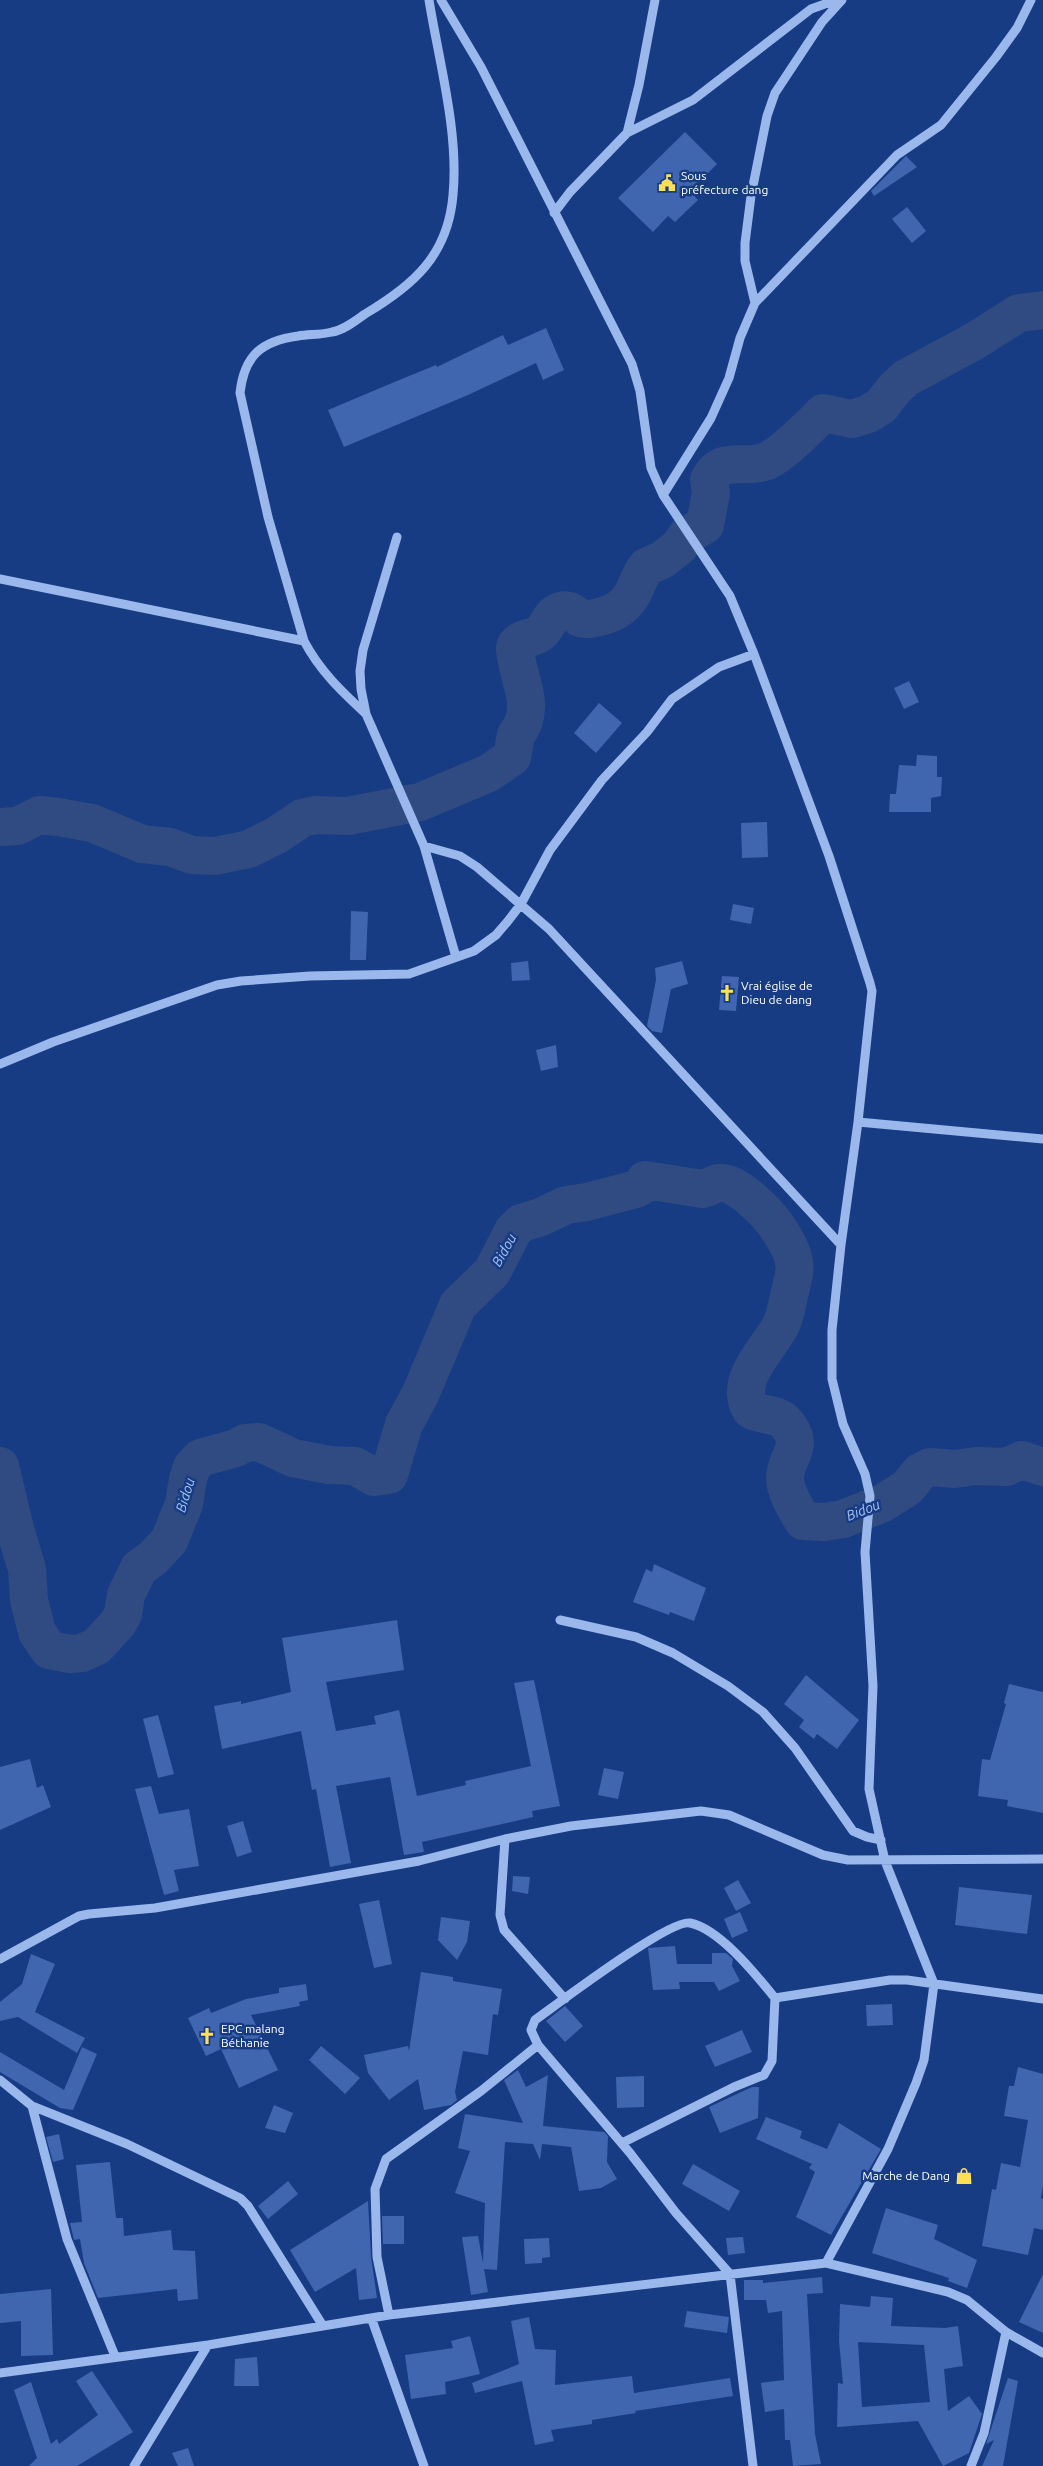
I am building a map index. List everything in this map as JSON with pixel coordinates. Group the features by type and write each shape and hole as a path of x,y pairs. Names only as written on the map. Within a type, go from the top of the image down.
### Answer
{"street":[{"path":"366,714 333,684 314,660 304,641 268,517 240,393 242,374 246,364 262,348 280,339 332,332 365,315 406,288 430,263 445,234 453,196 454,146 429,0"},
{"path":"441,0 481,67 554,213 582,262 632,364 640,390 651,468 663,496 730,596 754,654 829,856 872,991 832,1330 832,1379 843,1424 866,1474 870,1496 865,1552 873,1686 869,1789 885,1861 934,1984 924,2060 916,2083 888,2149 826,2263"},
{"path":"627,133 639,85 655,0"},
{"path":"554,213 570,192 627,133 693,100 811,9 836,0"},
{"path":"755,303 745,261 745,243 751,196 767,116 775,93 822,22 842,0"},
{"path":"663,496 711,418 729,378 740,338 755,303 897,155 941,125 1017,28 1031,0"},
{"path":"397,537 363,650 360,671 366,714 424,846 456,957"},
{"path":"0,579 304,641"},
{"path":"0,1064 53,1042 217,985 240,980 310,976 409,974 474,951 496,935 522,904 550,850 602,780 647,732 672,699 719,667 754,654"},
{"path":"424,846 460,856 477,867 549,929 841,1245"},
{"path":"858,1122 1043,1139"},
{"path":"560,1620 636,1637 673,1653 728,1686 763,1712 795,1748 852,1831 866,1837 881,1840"},
{"path":"0,1959 79,1916 155,1908 419,1861 505,1839 571,1826 702,1811 729,1815 823,1855 848,1860 1043,1859"},
{"path":"505,1839 500,1915 504,1930 565,1999"},
{"path":"622,2143 734,2087 764,2075 772,2061 775,1998 745,1961 722,1942 698,1926 688,1923 678,1925 656,1937 535,2020 532,2030 538,2045 622,2143 676,2213 730,2274 753,2466"},
{"path":"775,1998 890,1980 907,1980 1043,1999"},
{"path":"389,2315 378,2257 376,2189 386,2159 480,2091 538,2045"},
{"path":"0,2080 32,2106 127,2144 240,2198 248,2206 323,2326"},
{"path":"32,2106 66,2239 115,2356"},
{"path":"0,2373 115,2356 208,2345 372,2320 389,2315 826,2263 948,2292 967,2300 1006,2332 1043,2353"},
{"path":"372,2320 424,2466"},
{"path":"971,2466 984,2433 1006,2332"},
{"path":"137,2464 208,2345"}],"building":[{"path":"685,132 717,164 690,191 698,200 675,222 668,216 653,232 618,198"},
{"path":"906,156 917,167 874,196 871,191"},
{"path":"907,207 926,231 912,243 892,219"},
{"path":"546,328 564,370 543,380 536,363 468,395 344,447 328,410 436,365 437,367 503,335 508,345"},
{"path":"909,681 919,702 904,709 894,688"},
{"path":"599,703 622,723 596,753 574,733"},
{"path":"917,755 937,756 937,777 942,777 941,796 931,798 931,812 889,812 890,794 896,794 899,765 916,766"},
{"path":"767,822 768,857 742,858 741,823"},
{"path":"733,904 754,908 751,924 730,920"},
{"path":"351,911 368,912 366,960 350,960"},
{"path":"528,961 530,980 512,981 511,963"},
{"path":"682,961 688,984 671,989 662,1033 652,1031 647,1026 656,980 655,968"},
{"path":"722,976 739,977 736,1011 719,1010"},
{"path":"556,1045 558,1067 541,1071 536,1050"},
{"path":"654,1564 706,1588 694,1621 670,1612 669,1615 633,1602 646,1569 652,1572"},
{"path":"397,1620 404,1670 326,1682 336,1731 376,1724 374,1716 399,1710 417,1796 466,1785 465,1781 531,1766 514,1683 534,1680 560,1806 532,1811 533,1817 422,1842 424,1852 404,1855 390,1777 336,1786 351,1863 330,1867 316,1789 312,1790 301,1731 222,1749 214,1706 241,1701 241,1704 291,1692 282,1638"},
{"path":"806,1675 859,1720 837,1749 817,1734 814,1739 799,1727 804,1720 784,1704"},
{"path":"1009,1684 1043,1692 1043,1813 1007,1806 1008,1800 978,1796 982,1759 990,1760 1006,1704 1004,1703"},
{"path":"158,1715 174,1774 158,1778 143,1719"},
{"path":"30,1759 37,1788 43,1785 51,1807 0,1830 0,1767"},
{"path":"604,1768 624,1772 618,1799 598,1795"},
{"path":"151,1786 159,1814 189,1809 199,1866 174,1870 179,1891 164,1895 135,1789"},
{"path":"243,1821 252,1852 237,1857 227,1826"},
{"path":"513,1876 530,1877 528,1894 512,1891"},
{"path":"738,1880 751,1903 736,1911 724,1888"},
{"path":"959,1887 1032,1895 1027,1934 955,1925"},
{"path":"379,1900 392,1964 374,1968 359,1904"},
{"path":"740,1912 748,1931 732,1938 724,1919"},
{"path":"441,1917 470,1921 467,1942 457,1960 438,1940"},
{"path":"675,1946 677,1964 712,1964 712,1953 726,1953 733,1959 732,1966 740,1981 719,1991 714,1982 679,1982 680,1989 653,1990 648,1948"},
{"path":"31,1954 55,1964 35,2012 85,2038 77,2053 18,2017 0,2021 0,2002 22,1984"},
{"path":"421,1972 453,1977 453,1981 502,1989 498,2015 493,2014 488,2055 463,2051 455,2092 457,2100 451,2105 424,2110 418,2079 389,2100 368,2073 364,2055 408,2046 409,2051"},
{"path":"306,1984 308,2000 299,2002 300,2006 251,2015 278,2070 239,2088 221,2049 206,2056 188,2018 209,2008 211,2013 246,1999 279,1993 279,1988"},
{"path":"892,2004 893,2025 867,2026 866,2005"},
{"path":"565,2006 583,2026 565,2042 546,2021"},
{"path":"742,2030 752,2052 715,2067 705,2046"},
{"path":"321,2046 360,2078 345,2094 309,2060"},
{"path":"82,2047 97,2054 73,2110 60,2108 0,2072 0,2052 64,2090"},
{"path":"1018,2067 1043,2074 1043,2185 1041,2198 1043,2199 1043,2230 1034,2228 1028,2255 982,2246 992,2189 996,2190 1001,2163 1020,2167 1028,2120 1004,2116 1009,2086 1014,2086"},
{"path":"518,2070 526,2087 548,2075 543,2126 604,2132 608,2136 607,2162 617,2179 601,2188 579,2191 571,2147 542,2144 540,2160 533,2144 505,2142 497,2270 484,2269 488,2292 471,2295 462,2237 478,2236 483,2263 485,2203 455,2193 470,2151 458,2148 465,2114 523,2123 504,2080"},
{"path":"644,2076 644,2107 617,2108 616,2077"},
{"path":"752,2087 759,2087 758,2118 720,2133 709,2107"},
{"path":"274,2105 293,2113 285,2133 265,2128"},
{"path":"766,2117 802,2131 800,2138 827,2149 839,2123 881,2149 831,2235 796,2217 815,2172 809,2168 812,2164 756,2139"},
{"path":"59,2134 64,2159 53,2162 46,2137"},
{"path":"110,2162 116,2218 123,2218 124,2236 171,2230 173,2250 195,2251 198,2299 178,2301 177,2289 98,2298 84,2263 80,2239 74,2240 70,2223 82,2222 76,2165"},
{"path":"693,2164 740,2191 729,2211 682,2184"},
{"path":"288,2181 298,2194 268,2219 258,2206"},
{"path":"368,2201 371,2257 377,2298 359,2300 356,2268 315,2292 290,2250"},
{"path":"886,2208 938,2225 934,2239 977,2260 967,2288 948,2281 949,2278 872,2253"},
{"path":"382,2216 404,2216 404,2244 383,2244"},
{"path":"743,2237 745,2253 728,2255 726,2238"},
{"path":"549,2238 550,2257 542,2258 542,2263 525,2264 524,2239"},
{"path":"1043,2274 1043,2333 1019,2322"},
{"path":"822,2277 823,2293 807,2294 815,2434 821,2464 793,2466 790,2440 785,2440 784,2409 765,2412 761,2383 784,2380 782,2311 768,2313 766,2300 744,2300 744,2280 763,2280 763,2283"},
{"path":"51,2289 53,2355 21,2356 21,2321 0,2323 0,2294"},
{"path":"871,2296 893,2298 891,2326 945,2328 958,2326 963,2366 944,2369 948,2411 969,2396 982,2414 969,2453 943,2466 918,2421 837,2427 838,2383 843,2384 839,2341 840,2304 870,2307","holes":["858,2342 924,2345 930,2402 862,2407"]},
{"path":"687,2311 729,2317 727,2333 684,2327"},
{"path":"529,2317 535,2349 556,2350 555,2385 632,2376 634,2393 730,2378 733,2396 635,2411 636,2413 592,2420 592,2424 551,2430 554,2441 535,2445 522,2381 475,2393 472,2383 519,2364 511,2321"},
{"path":"470,2336 480,2374 445,2382 446,2394 411,2399 405,2355 453,2348 451,2341"},
{"path":"257,2357 259,2386 234,2386 235,2359"},
{"path":"92,2371 133,2432 77,2466 29,2466 37,2458 14,2390 31,2382 51,2444 57,2439 59,2444 98,2415 76,2381"},
{"path":"1008,2378 1018,2381 1003,2466 982,2466 994,2440 986,2444"},
{"path":"188,2448 194,2466 178,2466 172,2453"}],"waterway":[{"path":"0,827 18,826 39,815 58,817 92,823 142,844 170,847 192,855 215,856 249,849 277,835 302,818 315,815 348,816 420,802 489,773 512,757 516,735 521,728 526,710 526,698 515,650 517,644 522,640 541,633 553,616 560,611 569,611 580,618 589,619 612,613 625,604 633,594 646,567 662,560 680,546 686,536 705,525 711,493 709,480 714,472 726,465 756,464 771,459 795,441 823,413 852,419 868,414 881,406 895,388 906,378 973,342 1019,313 1043,310"},
{"name":"Bidou","path":"0,1466 27,1569 29,1600 37,1632 49,1650 70,1654 82,1653 97,1646 118,1623 123,1614 126,1595 139,1568 153,1558 169,1541 184,1504 192,1467 200,1458 236,1448 245,1443 259,1442 293,1458 329,1465 355,1466 374,1477 389,1475 404,1424 420,1395 458,1305 492,1272 513,1231 521,1223 541,1217 566,1205 587,1202 636,1189 643,1185 645,1180 703,1189 718,1183 732,1185 766,1213 787,1243 793,1256 794,1269 784,1317 775,1335 754,1366 746,1388 751,1410 781,1419 791,1430 795,1444 786,1470 785,1483 791,1500 803,1521 824,1522 843,1519 881,1504 907,1488 920,1472 930,1467 955,1469 976,1466 1006,1467 1022,1460 1043,1467"}],"place":[{"name":"Sous préfecture dang","path":"667,183"},
{"name":"Vrai église de Dieu de dang","path":"727,993"},
{"name":"EPC malang Béthanie","path":"207,2036"},
{"name":"Marche de Dang","path":"964,2176"}]}
